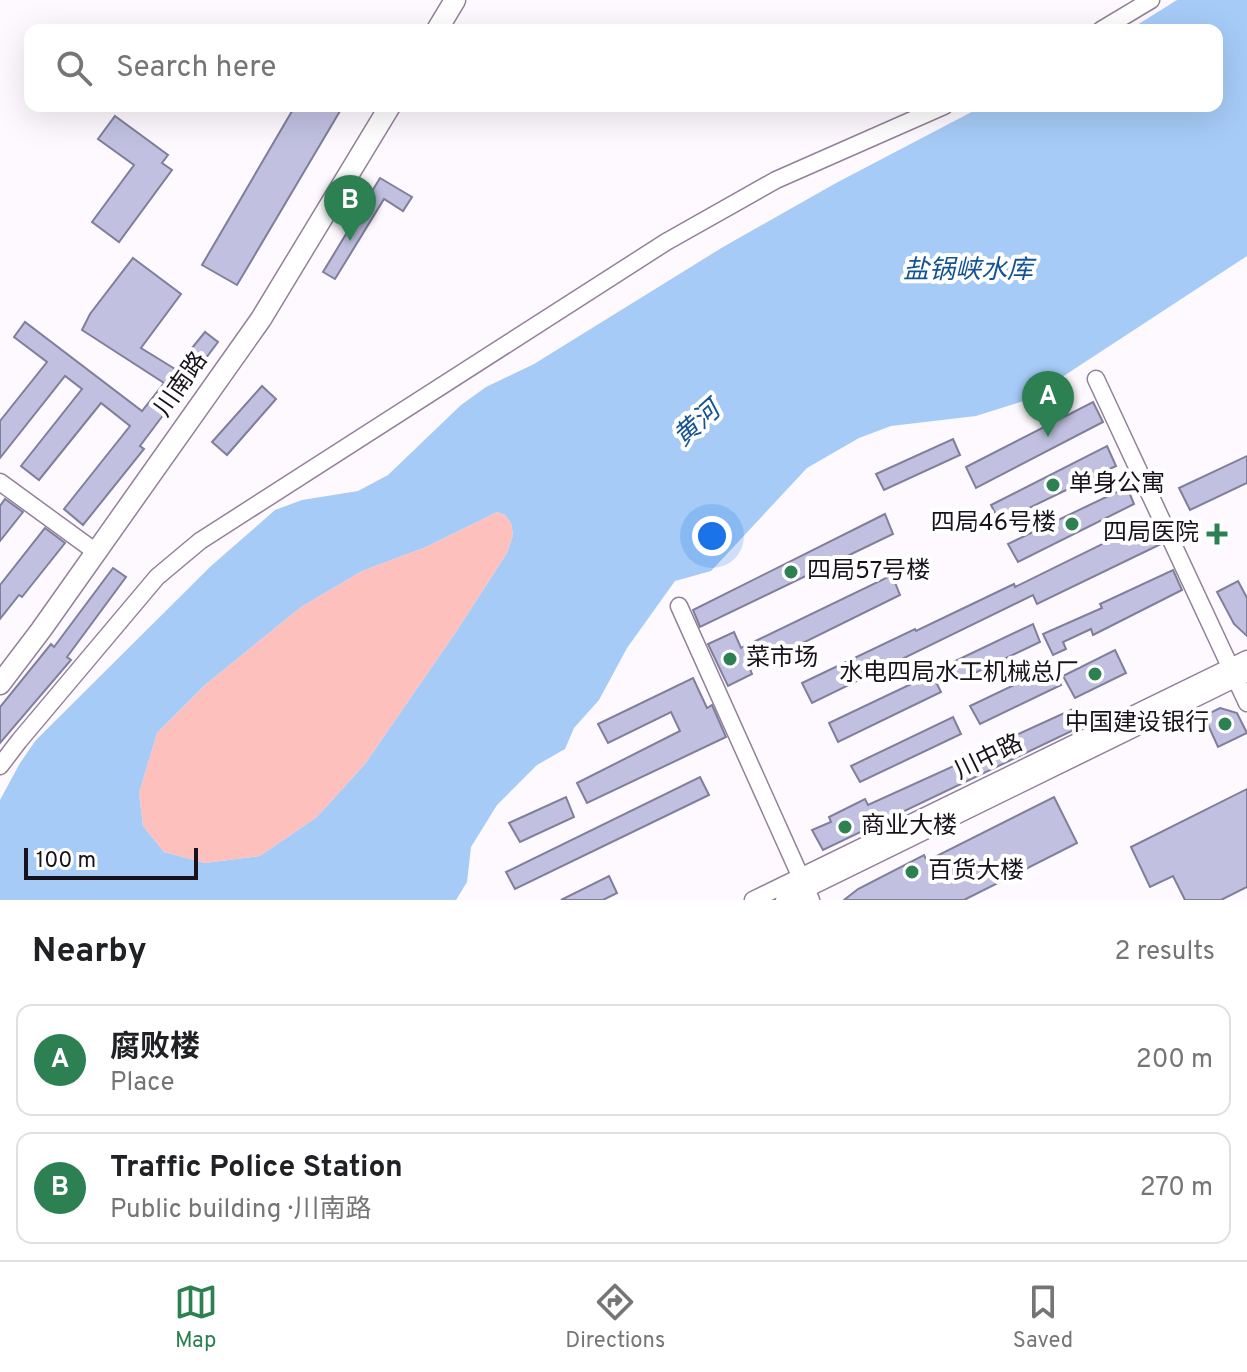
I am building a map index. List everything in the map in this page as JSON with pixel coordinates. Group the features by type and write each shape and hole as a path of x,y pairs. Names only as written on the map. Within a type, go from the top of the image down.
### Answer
{"main road":[{"path":"441,24 455,0"},
{"name":"川南路","path":"0,684 261,319 386,112"}],"street":[{"path":"1111,24 1151,0"},
{"path":"0,766 157,577 200,541 666,242 776,180 930,112"},
{"path":"1096,379 1238,673 1247,703"},
{"path":"0,482 96,552"},
{"path":"679,606 806,888"},
{"name":"川中路","path":"784,900 1238,673 1247,659"},
{"name":"川中路","path":"753,900 806,888"}],"shaded area":[{"path":"497,512 505,515 511,523 513,535 507,553 365,764 317,817 260,856 205,863 164,852 143,826 139,793 157,733 206,684 301,607 362,571 426,547"}],"water":[{"name":"盐锅峡水库","path":"1177,0 1247,0 1247,256 1027,400 976,416 891,426 859,438 807,468 711,571 675,581 627,648 599,700 574,728 565,749 537,765 497,805 471,847 467,882 456,900 0,900 0,800 36,740 211,566 275,510 302,500 358,491 388,475 461,405 486,387 534,364 723,247 972,112 1223,112 1223,24 1139,24","holes":["497,512 505,515 511,523 513,535 507,553 456,632 365,764 317,817 260,856 205,863 164,852 143,826 139,793 157,733 206,684 301,607 362,571 426,547"]}],"building":[{"path":"291,112 339,112 237,285 202,265"},
{"path":"115,116 168,155 162,163 172,170 119,242 92,222 134,165 98,139"},
{"path":"380,178 412,197 403,211 384,199 335,279 323,272"},
{"path":"133,258 181,294 141,348 175,369 205,332 218,342 140,446 144,449 83,525 64,509 130,426 101,403 39,480 21,466 82,389 65,376 0,458 0,421 47,362 14,337 25,322 142,411 164,383 82,330 90,314"},
{"path":"262,386 276,399 227,455 212,442"},
{"path":"1093,402 1103,422 976,488 966,467"},
{"path":"953,439 960,455 884,490 876,474"},
{"name":"单身公寓","path":"1107,446 1116,466 1000,522 991,505"},
{"path":"1247,456 1247,483 1190,510 1179,488"},
{"name":"四局46号楼","path":"1127,487 1134,504 1018,562 1008,544"},
{"path":"5,499 23,512 0,541 0,506"},
{"name":"四局57号楼","path":"885,514 893,534 700,627 693,610"},
{"path":"1149,521 1161,544 1037,604 1033,595 812,703 802,683 1014,584 1015,587"},
{"path":"45,528 65,543 22,597 19,595 0,619 0,585"},
{"path":"113,568 126,577 67,657 71,660 0,743 0,707 51,644 54,647"},
{"path":"1173,570 1182,590 1093,635 1091,629 1063,642 1066,649 1053,655 1043,634 1102,608 1100,604"},
{"path":"892,575 900,595 750,669 752,674 728,686 708,644 734,632 741,648"},
{"path":"1238,581 1247,598 1247,636 1234,624 1217,592"},
{"path":"1033,624 1040,642 958,681 949,664"},
{"name":"水电四局水工机械总厂","path":"1115,650 1126,673 1075,698 1063,676"},
{"path":"1052,667 1061,685 980,724 970,706"},
{"path":"932,674 941,692 838,742 829,723"},
{"path":"693,678 707,708 712,705 726,737 587,803 577,783 680,731 671,712 608,743 598,724"},
{"name":"中国建设银行","path":"1220,708 1237,713 1247,733 1218,747 1204,716"},
{"path":"1073,709 1082,726 823,850 812,830 831,822 829,817 865,799 868,805"},
{"path":"953,717 961,734 860,782 851,766"},
{"path":"700,777 709,795 515,889 506,872"},
{"path":"1247,789 1247,887 1221,900 1185,900 1173,876 1150,887 1131,847"},
{"path":"566,797 574,817 520,842 509,823"},
{"path":"1054,797 1077,843 964,900 844,900 858,889 924,855 927,861"},
{"path":"609,876 617,893 603,900 561,900"}],"place":[{"name":"Traffic Police Station","path":"350,241"},
{"name":"腐败楼","path":"1048,437"},
{"name":"单身公寓","path":"1053,485"},
{"name":"四局46号楼","path":"1072,524"},
{"name":"四局医院","path":"1217,534"},
{"name":"四局57号楼","path":"791,572"},
{"name":"菜市场","path":"730,659"},
{"name":"水电四局水工机械总厂","path":"1095,674"},
{"name":"中国建设银行","path":"1225,724"},
{"name":"商业大楼","path":"845,827"},
{"name":"百货大楼","path":"912,872"}],"water label":[{"name":"黄河","path":"698,425"}]}
